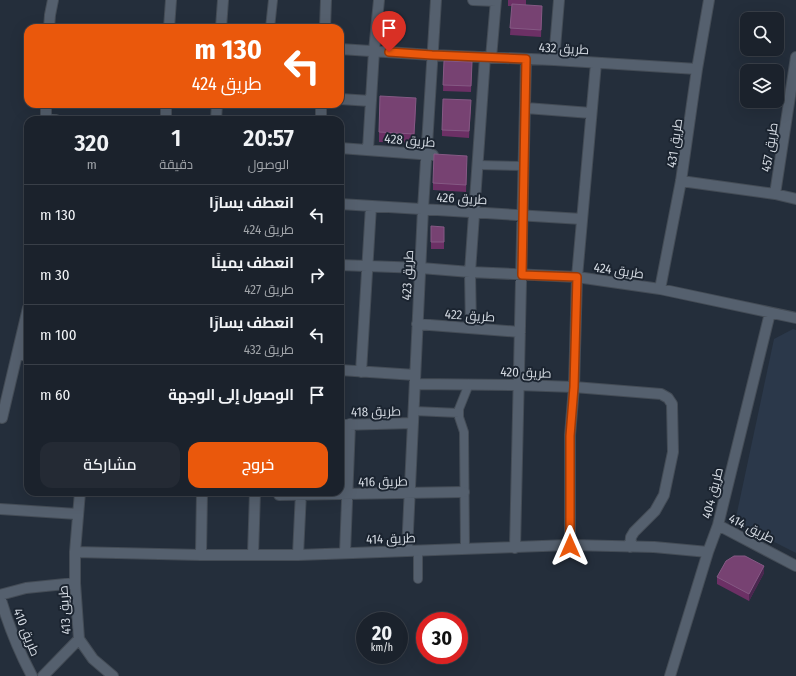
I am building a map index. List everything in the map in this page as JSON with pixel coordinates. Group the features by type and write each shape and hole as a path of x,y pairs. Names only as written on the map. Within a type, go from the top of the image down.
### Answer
{"street":[{"path":"49,24 53,0"},
{"path":"169,24 171,0"},
{"path":"221,24 223,0"},
{"path":"325,24 326,0"},
{"path":"368,150 374,51 379,0"},
{"name":"طريق 423","path":"407,551 423,209 436,0"},
{"path":"471,328 470,272 476,160 496,1 473,0"},
{"path":"554,60 560,0"},
{"name":"طريق 431","path":"660,289 681,181 697,69 709,0"},
{"name":"طريق 432","path":"344,49 697,69"},
{"name":"طريق 457","path":"775,194 796,57"},
{"path":"515,548 526,59"},
{"name":"طريق 432","path":"570,546 570,436 574,387 577,277 596,63"},
{"path":"344,100 371,101"},
{"path":"526,108 591,113"},
{"name":"طريق 428","path":"344,148 441,156"},
{"path":"681,181 775,194 796,199"},
{"name":"طريق 426","path":"344,204 582,219"},
{"path":"361,372 371,206"},
{"name":"طريق 424","path":"344,265 577,277 660,289 796,318"},
{"name":"طريق 404","path":"670,676 708,552 718,525 770,313"},
{"name":"طريق 422","path":"418,324 520,332"},
{"path":"2,418 23,355"},
{"name":"طريق 420","path":"344,370 415,380 469,384 518,384 574,387 661,394 668,398 672,404 673,452 664,495 655,511 634,532 631,537 630,547"},
{"name":"طريق 418","path":"345,424 413,423"},
{"path":"345,424 348,494 345,553"},
{"name":"طريق 416","path":"344,494 464,492"},
{"name":"طريق 413","path":"79,496 75,552 75,583 79,639 93,659 113,676"},
{"path":"201,555 202,496"},
{"path":"253,555 255,496"},
{"path":"298,555 301,496"},
{"path":"0,509 77,514"},
{"name":"طريق 414","path":"718,525 796,566"},
{"name":"طريق 414","path":"75,552 201,555 298,555 570,546 630,547 708,552"},
{"path":"0,596 26,588 75,583"},
{"name":"طريق 410","path":"0,596 9,627 20,655 32,676"},
{"path":"43,676 79,639"}],"lane":[{"path":"270,24 272,0"},
{"path":"476,160 524,166"},
{"path":"465,549 464,432 459,412 460,405 469,384"},
{"path":"414,411 459,412"},
{"path":"418,550 418,579"}],"shaded area":[{"path":"793,329 796,330 796,553 735,522 774,339"}],"building":[{"path":"512,4 542,6 541,30 510,28"},
{"path":"444,61 472,62 471,86 443,85"},
{"path":"380,96 416,98 414,134 379,132"},
{"path":"443,99 471,100 469,131 442,130"},
{"path":"434,154 467,156 466,185 433,183"},
{"path":"431,226 444,227 444,242 431,242"},
{"path":"734,556 745,556 764,566 749,594 717,577 726,561"}],"route":[{"path":"389,52 526,59 522,275 577,277 574,387 570,436 570,546"}]}
